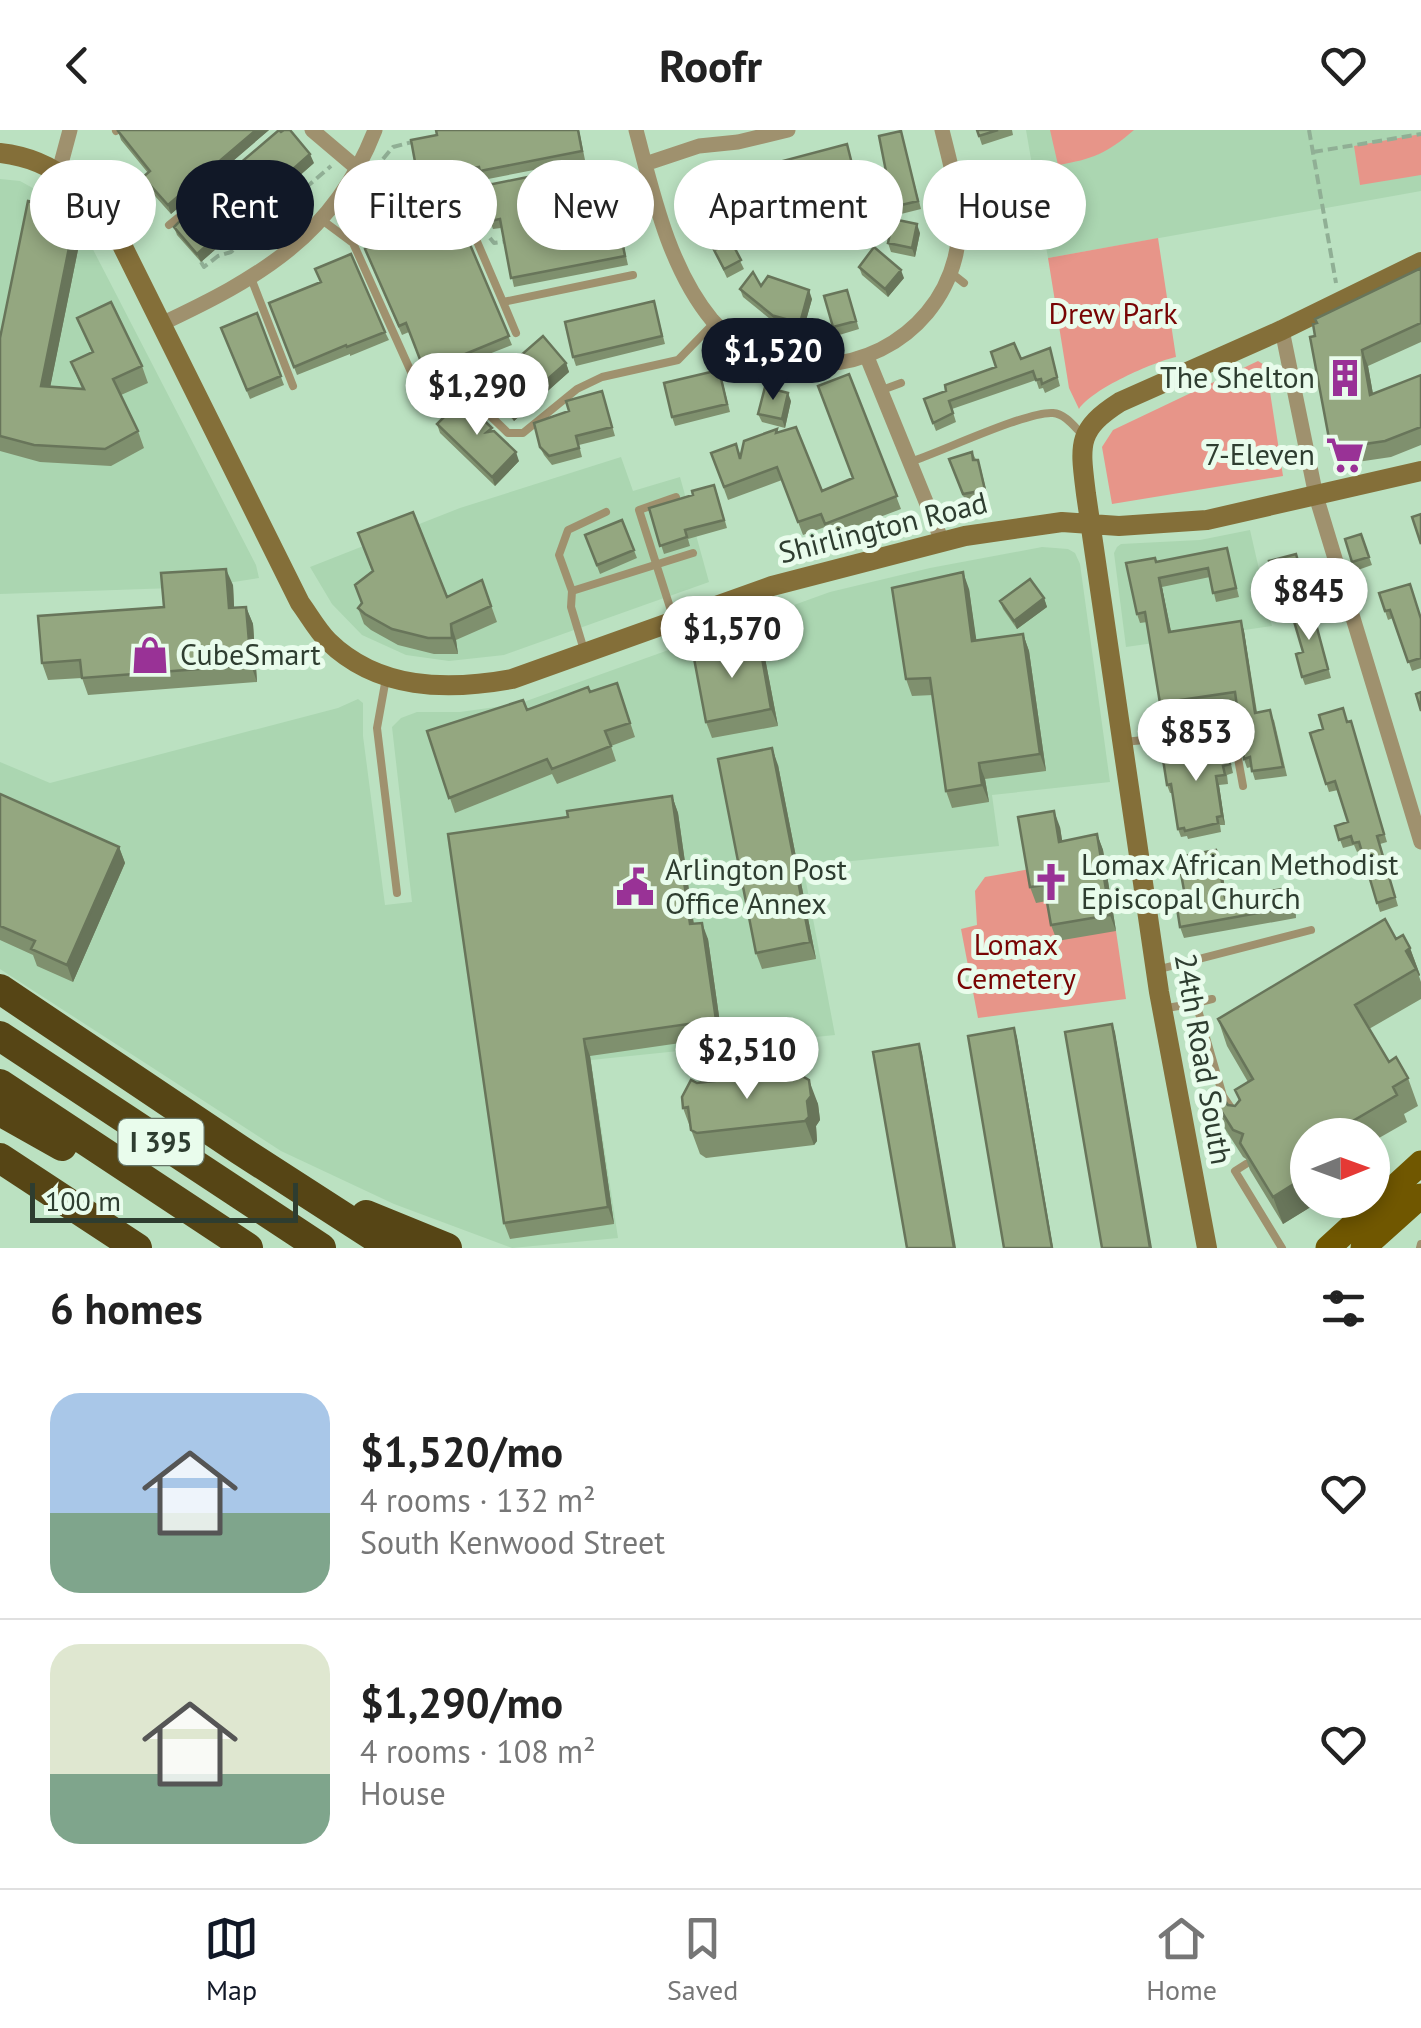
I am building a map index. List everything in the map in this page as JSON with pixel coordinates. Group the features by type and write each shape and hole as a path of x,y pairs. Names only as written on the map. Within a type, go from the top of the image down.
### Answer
{"highway":[{"path":"0,989 392,1248"},
{"name":"I 395","path":"0,1036 322,1248"},
{"path":"0,1084 248,1248"},
{"path":"0,1112 207,1221"},
{"path":"240,1150 350,1208 447,1248"},
{"path":"0,1158 129,1245"}],"main road":[{"name":"Shirlington Road","path":"0,153 33,160"},
{"name":"Shirlington Road","path":"124,250 300,603 326,639 351,660 386,678 432,687 476,686 512,678 772,586 942,541 1041,523 1119,526 1207,520 1421,471"},
{"path":"1084,436 1096,417 1120,402 1282,330 1421,262"},
{"name":"24th Road South","path":"1084,436 1082,461 1090,524 1156,970 1207,1248"},
{"path":"1328,1248 1421,1163"},
{"path":"1363,1248 1421,1196"}],"street":[{"path":"62,160 70,130"},
{"path":"312,130 347,160"},
{"path":"362,160 375,130"},
{"path":"636,130 644,160"},
{"path":"653,160 699,138 738,142 788,130"},
{"path":"654,193 669,241 691,288 714,323 744,346 799,364 830,365 866,358 898,341 927,316 950,272 960,226 956,186 942,130"},
{"path":"161,324 251,278 306,238 334,207"},
{"path":"1282,330 1316,496 1421,842"},
{"path":"866,358 942,541"}],"lane":[{"path":"169,225 176,219"},
{"path":"322,220 353,243 421,394"},
{"path":"481,250 516,333"},
{"path":"950,272 964,283"},
{"path":"503,302 633,274"},
{"path":"251,278 293,386"},
{"path":"478,404 508,433 523,432 577,389 602,377 678,360 714,323"},
{"path":"880,390 901,383"},
{"path":"910,462 1022,420 1054,413 1084,436"},
{"path":"674,620 639,510 676,497"},
{"path":"585,654 570,607 572,591 559,555 568,530 606,512"},
{"path":"572,591 693,553"},
{"path":"386,678 378,728 397,892"},
{"path":"1122,742 1232,731 1243,786"},
{"path":"1156,970 1311,930"},
{"path":"1162,1009 1212,999"},
{"path":"1196,1003 1223,1096 1242,1126"},
{"path":"1246,1164 1235,1171 1282,1248"},
{"path":"1267,1223 1278,1216"}],"path":[{"path":"1309,130 1336,283"},
{"path":"1313,152 1421,134"},
{"path":"383,159 394,148 416,142"},
{"path":"200,262 204,267 231,252 331,166"},
{"path":"497,242 512,240"},
{"path":"458,348 469,374 481,376"}],"shaded area":[{"path":"1026,130 1421,130 1421,191 1048,258 1047,250 1086,250 1086,160 1031,160"},
{"path":"0,179 30,186 30,250 93,250 256,565 259,578 202,587 0,594"},
{"path":"621,457 633,491 680,477 709,582 504,655 449,661 406,655 362,635 332,604 310,567 460,508"},
{"path":"1250,530 1272,626 1126,647 1114,553 1117,547 1200,540"},
{"path":"1042,547 1068,549 1080,564 1110,782 992,795 999,846 803,866 835,1035 591,1060 618,1238 512,1248 394,1204 281,1151 0,969 0,762 50,783 338,708 358,699 363,703 363,736 385,905 412,902 392,727 401,718 417,712 460,712 518,704 830,592"}],"green space":[{"path":"1050,130 1134,130 1099,154 1081,160 1057,160"},
{"path":"1421,134 1421,175 1360,185 1354,146"},
{"name":"Drew Park","path":"1158,238 1176,357 1109,385 1079,409 1069,388 1048,258"},
{"path":"1258,361 1266,366 1283,476 1112,504 1102,447 1113,430"},
{"name":"Lomax Cemetery","path":"1030,869 1050,900 1116,931 1126,999 978,1018 961,929 977,925 975,891 985,877"}],"building":[{"path":"256,130 221,160 176,160 176,198 168,205 156,192 156,160 141,160 118,131"},
{"path":"279,130 290,130 310,154 303,160 244,160"},
{"path":"436,130 578,130 582,151 517,160 517,164 497,168 497,160 415,160 411,140 437,135"},
{"path":"977,130 998,130 979,136"},
{"path":"901,131 918,201 903,205 903,160 884,160 879,136"},
{"path":"847,144 851,160 787,160"},
{"path":"517,179 517,250 624,250 625,256 511,278 500,219 497,220 497,183"},
{"path":"28,201 30,250 69,250 41,386 84,389 71,362 93,352 77,318 111,302 142,366 113,379 138,431 105,449 34,445 0,436 0,338"},
{"path":"903,221 917,224 912,248 903,246"},
{"path":"365,250 472,250 509,336 458,357 462,366 428,380 406,323 399,326"},
{"path":"714,250 736,250 741,260 724,269"},
{"path":"872,250 878,250 901,270 885,289 859,267"},
{"path":"351,254 385,332 294,367 269,303 321,282 315,269"},
{"name":"The Shelton","path":"1421,268 1421,323 1362,350 1370,395 1421,375 1421,427 1385,441 1331,449 1310,337 1315,336 1315,319"},
{"path":"753,272 761,286 768,276 809,290 800,323 775,316 777,319 740,289"},
{"path":"847,290 856,321 833,327 824,296"},
{"path":"654,301 662,336 573,357 565,322"},
{"path":"257,313 281,376 247,390 221,328"},
{"path":"543,336 566,363 510,412 487,385"},
{"path":"1014,343 1021,359 1050,348 1057,377 1042,384 1033,371 949,401 953,413 933,423 924,399 946,391 945,385 996,367 991,352"},
{"path":"719,370 727,404 672,417 664,383"},
{"path":"849,374 897,496 825,524 821,514 798,522 777,467 724,487 711,453 736,444 740,459 744,441 777,429 776,433 796,427 822,491 853,478 818,386"},
{"path":"765,387 788,393 782,419 758,414"},
{"path":"602,391 612,427 576,436 579,448 549,456 540,447 534,423 569,411 566,401"},
{"path":"462,399 492,428 487,432 494,431 516,452 492,477 437,424"},
{"path":"972,452 973,460 978,460 985,490 963,494 949,459"},
{"path":"714,485 724,520 685,530 687,537 660,546 649,508"},
{"path":"413,512 447,597 482,580 491,606 451,624 452,638 428,638 392,629 358,608 362,603 355,585 373,571 358,533"},
{"path":"1421,514 1421,544 1412,517"},
{"path":"622,520 634,550 597,565 585,535"},
{"path":"1361,534 1369,557 1352,562 1345,539"},
{"path":"1227,548 1236,588 1213,593 1208,568 1159,578 1169,632 1241,621 1255,713 1270,710 1283,767 1252,771 1250,757 1244,759 1235,692 1160,703 1145,612 1137,614 1126,563 1155,558 1156,562"},
{"path":"1296,554 1302,575 1275,582 1269,561"},
{"name":"CubeSmart","path":"226,569 229,608 246,607 251,665 82,678 80,660 42,663 38,616 164,607 161,573"},
{"path":"963,572 972,641 1023,634 1040,754 979,763 982,785 946,791 930,678 906,679 892,588"},
{"path":"1030,579 1044,598 1014,621 1000,601"},
{"path":"1410,584 1421,619 1421,658 1408,662 1390,610 1385,611 1379,593"},
{"path":"1306,606 1309,614 1313,613 1328,669 1302,677 1296,654 1303,652 1291,611"},
{"path":"759,641 771,709 706,722 693,653"},
{"path":"617,683 630,723 605,731 611,746 552,769 547,759 449,798 427,731 523,700 527,710 588,687 590,692"},
{"path":"1343,708 1347,722 1351,721 1384,834 1377,836 1395,897 1377,903 1359,842 1353,843 1351,836 1339,840 1335,826 1348,822 1335,781 1326,784 1310,733 1323,729 1319,715"},
{"path":"1226,742 1230,764 1223,766 1225,775 1216,776 1222,816 1217,817 1218,823 1185,831 1178,829 1162,753"},
{"path":"772,748 810,942 756,953 718,759"},
{"path":"0,794 119,847 67,965 31,949 35,941 0,926"},
{"path":"672,796 690,924 702,923 716,1020 584,1039 608,1207 504,1223 448,834 568,817 567,811"},
{"path":"1054,811 1059,842 1097,834 1110,915 1051,925 1044,885 1030,887 1018,817"},
{"path":"1216,850 1225,898 1289,888 1292,907 1180,927 1177,908 1187,907 1178,857"},
{"path":"1385,919 1396,939 1403,935 1410,948 1406,951 1416,969 1355,1005 1389,1062 1396,1057 1408,1078 1393,1087 1397,1095 1358,1118 1290,1118 1290,1186 1273,1197 1240,1143 1243,1134 1233,1130 1215,1101 1222,1097 1228,1105 1235,1106 1240,1100 1235,1090 1253,1079 1218,1019"},
{"path":"1112,1024 1150,1248 1102,1248 1065,1032"},
{"path":"1014,1028 1052,1248 1004,1248 968,1036"},
{"path":"919,1044 954,1248 907,1248 873,1052"},
{"path":"802,1071 802,1076 809,1080 811,1096 805,1121 697,1133 691,1130 688,1107 683,1108 682,1097 691,1080 745,1081"}],"place":[{"name":"The Shelton","path":"1345,378"},
{"name":"7-Eleven","path":"1345,455"},
{"name":"CubeSmart","path":"150,655"},
{"name":"Lomax African Methodist Episcopal Church","path":"1051,882"},
{"name":"Arlington Post Office Annex","path":"635,887"}]}
